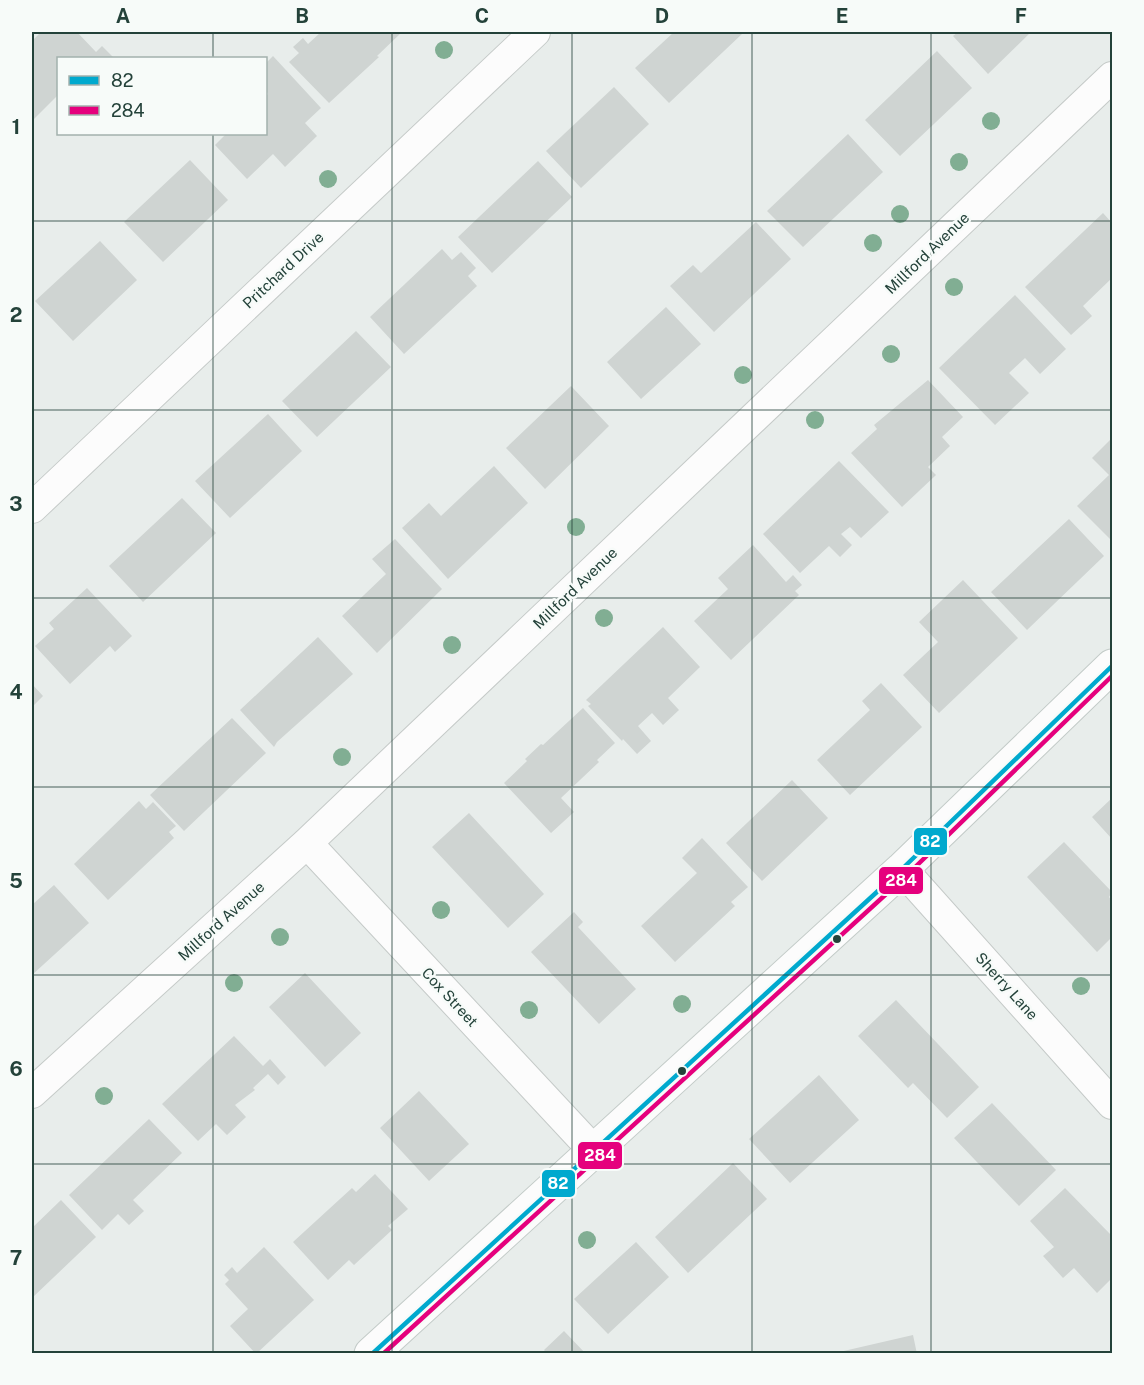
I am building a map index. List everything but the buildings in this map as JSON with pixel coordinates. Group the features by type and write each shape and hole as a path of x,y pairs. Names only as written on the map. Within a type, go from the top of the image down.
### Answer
{"street":[{"name":"Pritchard Drive","path":"32,508 535,32"},
{"name":"Millford Avenue","path":"32,1093 307,843 1113,77"},
{"path":"371,1353 902,869 1113,666"},
{"name":"Cox Street","path":"307,843 593,1150"},
{"name":"Sherry Lane","path":"902,869 1113,1104"}],"transit line":[{"name":"82","path":"372,1354 902,869 1112,666"},
{"name":"284","path":"383,1354 907,875 1112,676"}]}
